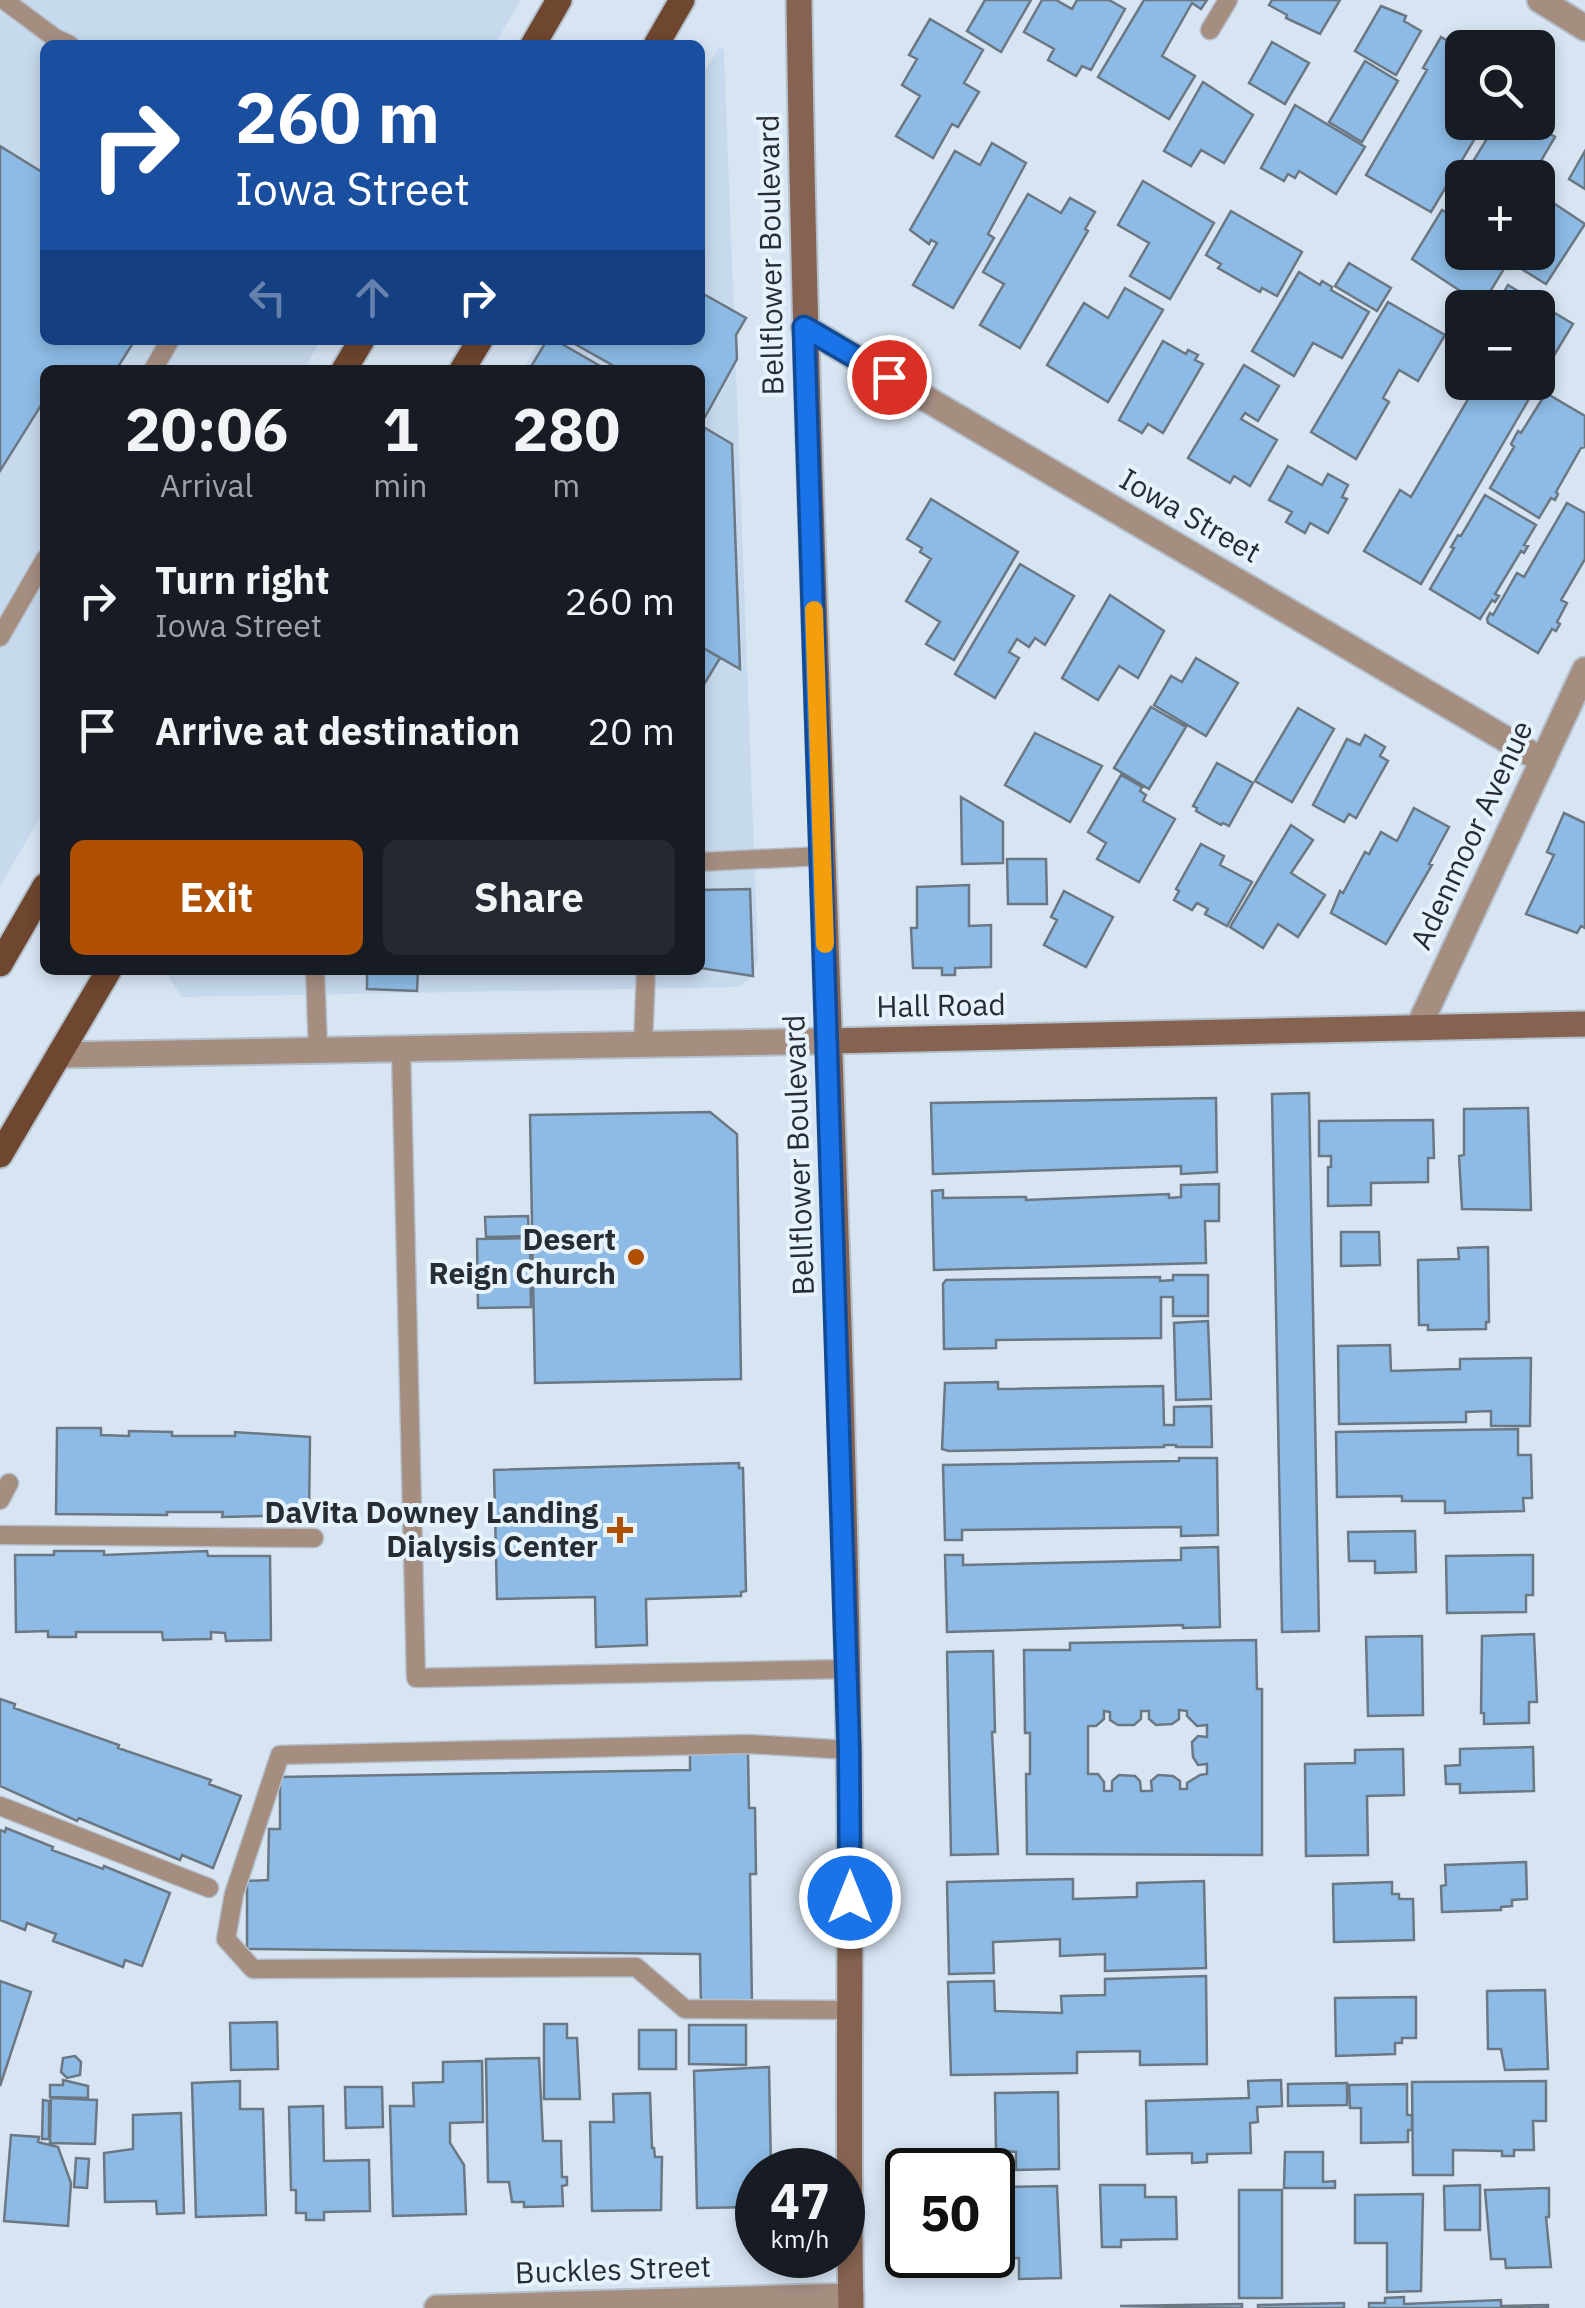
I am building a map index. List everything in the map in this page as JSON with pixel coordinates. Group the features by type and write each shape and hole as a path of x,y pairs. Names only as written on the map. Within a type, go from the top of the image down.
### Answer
{"main road":[{"path":"536,40 559,0"},
{"path":"659,40 682,0"},
{"name":"Bellflower Boulevard","path":"799,0 804,327 849,1750 851,2302"},
{"path":"0,964 40,895"},
{"path":"0,1155 106,975"},
{"name":"Hall Road","path":"828,1041 1585,1024"}],"street":[{"path":"1540,0 1585,28"},
{"name":"Iowa Street","path":"804,327 1542,762"},
{"name":"Adenmoor Avenue","path":"1418,1028 1585,670"},
{"name":"Hall Road","path":"58,1056 828,1041"},
{"name":"Buckles Street","path":"437,2308 851,2302"}],"lane":[{"path":"4,0 63,40"},
{"path":"1210,30 1228,0"},
{"path":"0,637 40,569"},
{"path":"705,862 822,856"},
{"path":"315,975 318,1050"},
{"path":"644,1044 646,975"},
{"path":"401,1049 416,1678 846,1669"},
{"path":"0,1535 314,1538"},
{"path":"849,1750 748,1744 280,1755 234,1894 226,1939 253,1969 636,1967 685,2008 850,2010"},
{"path":"0,1806 209,1888"}],"shaded area":[{"path":"0,0 521,0 497,40 40,40 40,345 318,345 306,365 40,365 40,818 0,886"},
{"path":"720,46 724,51 758,958 753,976 738,987 181,997 168,975 705,975 705,365 526,365 538,345 705,345 705,71"}],"building":[{"path":"985,0 1031,0 1001,52 967,31"},
{"path":"1042,0 1056,0 1072,9 1077,0 1109,0 1125,9 1091,70 1082,66 1076,76 1048,60 1054,49 1024,32"},
{"path":"1144,0 1207,0 1201,9 1192,3 1162,56 1195,76 1169,119 1098,77"},
{"path":"1272,0 1340,0 1320,34 1286,18 1269,5"},
{"path":"1381,6 1406,16 1404,21 1421,31 1396,75 1355,51"},
{"path":"930,19 983,50 964,83 979,92 958,127 952,124 933,158 896,136 920,96 902,85 917,59 909,55"},
{"path":"1441,37 1445,39 1445,140 1474,140 1462,160 1445,160 1445,189 1431,212 1366,175 1427,70 1423,68"},
{"path":"1272,42 1309,63 1285,104 1249,83"},
{"path":"1365,61 1398,81 1362,142 1329,122"},
{"path":"1203,82 1253,115 1224,163 1201,150 1191,166 1164,151"},
{"path":"1295,105 1365,147 1336,194 1299,171 1295,178 1288,174 1284,181 1261,168"},
{"path":"1486,140 1553,140 1542,160 1474,160"},
{"path":"992,143 1026,163 988,234 994,238 953,308 913,285 937,243 931,240 929,244 910,230 955,151 980,165"},
{"path":"0,146 40,171 40,345 132,345 119,365 40,365 40,407 0,471"},
{"path":"1585,151 1585,189 1569,179"},
{"path":"1143,181 1214,223 1170,299 1130,276 1149,243 1118,225"},
{"path":"1028,194 1061,213 1070,198 1095,212 1085,229 1088,231 1020,348 980,325 1004,284 983,272"},
{"path":"1555,204 1585,224 1546,284 1523,270 1555,270"},
{"path":"1442,210 1445,270 1503,270 1491,290 1459,290 1412,259"},
{"path":"1231,211 1302,252 1277,296 1262,288 1260,292 1218,268 1221,264 1206,255"},
{"path":"1349,263 1391,288 1377,311 1335,286"},
{"path":"1299,272 1320,285 1322,281 1369,312 1342,358 1313,343 1294,376 1252,351"},
{"path":"1125,288 1163,310 1108,402 1047,365 1084,303 1108,318"},
{"path":"705,295 746,318 736,335 737,359 705,417 705,365 612,365 577,345 705,345"},
{"path":"1388,302 1445,335 1418,381 1399,370 1383,398 1389,402 1356,459 1311,432"},
{"path":"1555,313 1573,324 1555,354"},
{"path":"1163,341 1186,354 1188,350 1198,355 1195,360 1203,364 1163,433 1148,424 1142,433 1119,420"},
{"path":"544,345 564,345 598,365 532,365"},
{"path":"1244,365 1279,386 1258,421 1245,413 1241,419 1277,440 1250,486 1234,476 1230,483 1188,458"},
{"path":"1555,398 1585,416 1585,447 1556,492 1555,500 1551,498 1539,518 1490,488 1514,447 1511,444 1518,431 1521,433 1542,400"},
{"path":"1468,400 1528,400 1421,584 1364,551 1400,490 1411,497"},
{"path":"705,428 732,444 740,669 705,649"},
{"path":"1288,466 1322,485 1328,474 1348,485 1342,497 1347,499 1328,533 1310,523 1305,533 1286,522 1292,512 1269,500"},
{"path":"1485,495 1536,525 1524,545 1528,546 1524,553 1521,551 1495,594 1499,596 1480,619 1430,589 1458,535 1461,536"},
{"path":"931,499 1018,552 954,660 926,644 940,622 906,601 931,559 907,539"},
{"path":"1567,503 1585,513 1585,559 1561,600 1567,603 1557,622 1560,624 1556,631 1552,629 1538,653 1487,619 1517,573 1524,577"},
{"path":"1020,564 1074,596 1045,645 1035,638 1029,647 1017,639 1009,652 1019,658 995,698 955,674"},
{"path":"1110,595 1164,631 1138,678 1119,666 1098,700 1062,678"},
{"path":"705,649 720,658 705,683"},
{"path":"1196,658 1238,683 1206,736 1154,705 1171,676 1182,682"},
{"path":"1151,707 1186,727 1149,789 1114,768"},
{"path":"1298,708 1334,729 1292,802 1255,781"},
{"path":"1035,733 1102,766 1070,822 1005,785"},
{"path":"1365,735 1385,747 1380,756 1388,761 1356,818 1349,814 1344,822 1313,805 1347,739 1360,745"},
{"path":"1217,763 1253,783 1229,826 1221,825 1193,806"},
{"path":"1121,775 1142,787 1140,791 1146,795 1143,801 1175,819 1139,882 1097,859 1106,843 1088,832"},
{"path":"961,797 1003,822 1003,863 962,864"},
{"path":"1414,808 1449,827 1429,864 1432,865 1386,944 1331,913 1365,852 1369,854 1381,832 1397,841"},
{"path":"1564,813 1585,823 1585,928 1581,926 1577,933 1526,914 1554,855 1547,852"},
{"path":"1291,825 1313,840 1291,873 1325,895 1298,937 1278,924 1263,948 1230,927"},
{"path":"1201,844 1224,856 1220,865 1252,882 1227,926 1205,914 1208,909 1197,903 1192,910 1174,900"},
{"path":"1007,859 1046,859 1047,904 1008,904"},
{"path":"969,885 969,926 991,925 991,967 955,968 955,975 942,975 942,968 913,968 911,928 917,928 917,887"},
{"path":"750,889 753,976 705,969 705,890"},
{"path":"1064,891 1113,917 1086,967 1044,945 1057,920 1051,917"},
{"path":"367,975 418,975 417,991 367,989"},
{"path":"1309,1093 1319,1631 1282,1632 1272,1094"},
{"path":"1216,1098 1217,1172 1181,1174 1181,1166 933,1174 931,1103"},
{"path":"1528,1108 1531,1210 1462,1209 1459,1156 1464,1155 1464,1109"},
{"name":"Desert Reign Church","path":"710,1112 737,1134 741,1379 535,1383 530,1115"},
{"path":"1433,1120 1434,1158 1428,1158 1428,1182 1371,1183 1371,1205 1328,1206 1331,1156 1319,1156 1319,1121"},
{"path":"1219,1184 1219,1221 1205,1221 1206,1263 934,1270 932,1191 943,1190 943,1198 1026,1200 1169,1194 1169,1198 1181,1197 1181,1185"},
{"path":"528,1216 529,1236 486,1237 485,1217"},
{"path":"1341,1232 1379,1232 1380,1265 1341,1266"},
{"path":"530,1238 531,1307 478,1308 477,1239"},
{"path":"1488,1247 1486,1329 1428,1330 1428,1325 1419,1325 1418,1260 1459,1259 1458,1248"},
{"path":"1173,1275 1208,1275 1208,1316 1173,1316 1173,1297 1161,1297 1161,1338 996,1340 996,1348 944,1349 946,1280 1160,1277 1160,1281 1173,1280"},
{"path":"1208,1321 1211,1399 1176,1400 1174,1323"},
{"path":"1390,1345 1391,1371 1460,1369 1460,1359 1531,1358 1530,1426 1491,1426 1491,1411 1466,1412 1466,1422 1339,1424 1338,1346"},
{"path":"998,1382 998,1389 1163,1386 1164,1425 1174,1425 1174,1407 1211,1406 1212,1447 942,1449 945,1383"},
{"path":"57,1428 101,1428 101,1435 129,1436 129,1431 172,1432 172,1436 235,1436 235,1432 310,1437 309,1515 56,1514"},
{"path":"1518,1429 1518,1455 1531,1455 1532,1498 1523,1498 1524,1511 1445,1513 1445,1501 1402,1501 1402,1496 1337,1497 1336,1432"},
{"path":"1217,1458 1218,1535 1181,1536 1181,1527 962,1530 962,1540 945,1540 943,1465"},
{"name":"DaVita Downey Landing Dialysis Center","path":"739,1463 739,1468 743,1468 746,1591 741,1596 646,1599 647,1645 596,1647 595,1597 497,1599 494,1470"},
{"path":"1415,1531 1416,1572 1375,1573 1375,1561 1349,1561 1348,1532"},
{"path":"1218,1547 1220,1627 947,1632 945,1555 963,1555 963,1565 1181,1560 1181,1548"},
{"path":"54,1551 104,1551 104,1555 207,1551 208,1556 270,1556 271,1640 226,1641 225,1633 211,1632 211,1639 163,1640 162,1632 76,1632 76,1637 48,1637 48,1631 16,1632 15,1555 54,1555"},
{"path":"1533,1555 1533,1595 1526,1595 1526,1612 1447,1613 1446,1556"},
{"path":"1534,1634 1537,1702 1529,1702 1529,1723 1484,1724 1482,1636"},
{"path":"1422,1636 1423,1715 1368,1716 1366,1637"},
{"path":"1256,1640 1257,1689 1262,1689 1262,1855 1027,1854 1030,1733 1025,1733 1024,1650 1070,1650 1070,1643","holes":["1179,1710 1187,1711 1197,1726 1207,1725 1207,1737 1198,1736 1192,1742 1193,1757 1198,1765 1207,1764 1207,1774 1187,1783 1187,1789 1180,1789 1180,1781 1173,1776 1158,1775 1151,1781 1152,1791 1141,1791 1135,1776 1119,1775 1112,1781 1112,1791 1104,1791 1098,1774 1088,1774 1088,1726 1096,1726 1104,1719 1104,1711 1110,1712 1110,1720 1118,1725 1134,1725 1141,1719 1141,1711 1149,1711 1149,1719 1156,1725 1172,1724 1179,1719"]},
{"path":"993,1651 998,1854 951,1855 947,1652"},
{"path":"0,1699 15,1704 14,1708 119,1745 118,1748 211,1780 209,1784 241,1796 213,1868 182,1855 180,1860 79,1818 77,1821 0,1786"},
{"path":"1533,1747 1534,1791 1460,1793 1460,1784 1446,1784 1445,1766 1460,1765 1460,1749"},
{"path":"1403,1749 1404,1795 1367,1796 1368,1855 1306,1856 1305,1764 1355,1763 1355,1750"},
{"path":"748,1753 749,1808 755,1808 756,1874 750,1874 752,2005 701,2006 700,1954 247,1949 247,1881 268,1880 269,1829 280,1829 280,1777 690,1770 690,1754"},
{"path":"6,1828 53,1847 52,1850 170,1893 142,1966 125,1960 123,1967 53,1941 56,1934 27,1923 25,1930 0,1920 0,1830 5,1832"},
{"path":"1526,1862 1527,1899 1512,1900 1512,1906 1501,1910 1442,1912 1445,1865"},
{"path":"1073,1879 1073,1899 1137,1897 1137,1883 1204,1881 1206,1968 1105,1971 1105,1954 1060,1956 1060,1939 993,1942 994,1973 949,1974 947,1882"},
{"path":"1392,1882 1392,1894 1399,1894 1399,1899 1413,1899 1414,1940 1334,1942 1333,1884"},
{"path":"1206,1976 1207,2064 1140,2065 1140,2051 1077,2052 1077,2073 951,2075 948,1982 994,1981 995,2011 1062,2013 1061,1996 1105,1995 1105,1979"},
{"path":"0,1981 31,1992 0,2086"},
{"path":"1545,1990 1548,2069 1505,2070 1501,2049 1488,2049 1487,1991"},
{"path":"1416,1997 1416,2038 1402,2038 1402,2043 1395,2043 1395,2054 1336,2056 1335,1998"},
{"path":"277,2022 278,2069 231,2070 230,2023"},
{"path":"544,2024 567,2024 567,2038 577,2038 580,2099 544,2099"},
{"path":"689,2025 746,2025 746,2065 689,2064"},
{"path":"639,2030 676,2030 676,2069 639,2069"},
{"path":"75,2056 81,2062 80,2075 67,2078 61,2072 63,2058"},
{"path":"539,2058 543,2141 561,2141 562,2177 567,2177 567,2185 562,2186 563,2206 524,2207 524,2202 512,2202 509,2182 488,2182 486,2059"},
{"path":"482,2061 483,2122 450,2123 450,2143 464,2165 466,2214 393,2216 390,2106 414,2106 413,2083 443,2082 443,2062"},
{"path":"769,2067 771,2148 735,2148 735,2207 697,2208 694,2071"},
{"path":"63,2080 88,2086 88,2098 50,2097 50,2085 63,2085"},
{"path":"1281,2080 1282,2106 1257,2107 1258,2122 1250,2123 1251,2153 1207,2154 1207,2162 1192,2163 1192,2153 1147,2154 1146,2101 1249,2098 1248,2081"},
{"path":"240,2081 240,2109 263,2109 266,2215 196,2217 192,2083"},
{"path":"1546,2081 1546,2121 1533,2121 1534,2150 1514,2150 1514,2156 1502,2156 1502,2151 1453,2150 1453,2175 1413,2175 1412,2082"},
{"path":"1347,2083 1347,2105 1288,2106 1288,2084"},
{"path":"1407,2084 1407,2115 1412,2115 1408,2142 1361,2143 1361,2108 1350,2108 1349,2085"},
{"path":"345,2087 382,2087 383,2127 346,2128"},
{"path":"1058,2092 1059,2169 1016,2170 1015,2148 996,2148 995,2093"},
{"path":"650,2093 652,2148 655,2157 662,2157 661,2210 592,2211 590,2122 614,2122 613,2094"},
{"path":"51,2098 97,2100 95,2144 50,2143"},
{"path":"43,2100 49,2101 49,2139 42,2139"},
{"path":"323,2106 324,2161 369,2160 370,2211 324,2212 324,2220 306,2220 306,2213 296,2213 296,2190 291,2190 289,2107"},
{"path":"181,2113 184,2213 157,2214 156,2201 105,2202 104,2153 133,2149 133,2115"},
{"path":"11,2135 39,2137 38,2142 58,2147 71,2183 68,2226 4,2221"},
{"path":"1285,2152 1323,2152 1323,2182 1335,2181 1335,2188 1284,2188"},
{"path":"76,2158 89,2159 87,2188 74,2187"},
{"path":"1100,2185 1145,2185 1145,2197 1176,2197 1177,2239 1121,2240 1121,2247 1102,2247"},
{"path":"1480,2185 1480,2230 1445,2230 1444,2186"},
{"path":"1057,2186 1061,2278 1019,2279 1019,2258 1015,2258 1015,2187"},
{"path":"1549,2188 1546,2217 1551,2267 1506,2268 1505,2259 1491,2259 1485,2190"},
{"path":"1239,2190 1282,2190 1282,2298 1239,2298"},
{"path":"1423,2194 1421,2291 1387,2292 1387,2243 1355,2243 1355,2195"},
{"path":"1404,2297 1404,2304 1501,2300 1501,2306 1548,2308 1369,2308 1369,2303"},
{"path":"1344,2303 1344,2308 1258,2308 1258,2305"},
{"path":"1242,2304 1242,2308 1120,2306"}],"slow traffic":[{"path":"814,610 825,944"}],"place":[{"name":"Desert Reign Church","path":"636,1257"},
{"name":"DaVita Downey Landing Dialysis Center","path":"620,1530"}],"route":[{"path":"850,1898 824,893 804,327 889,377"}]}
